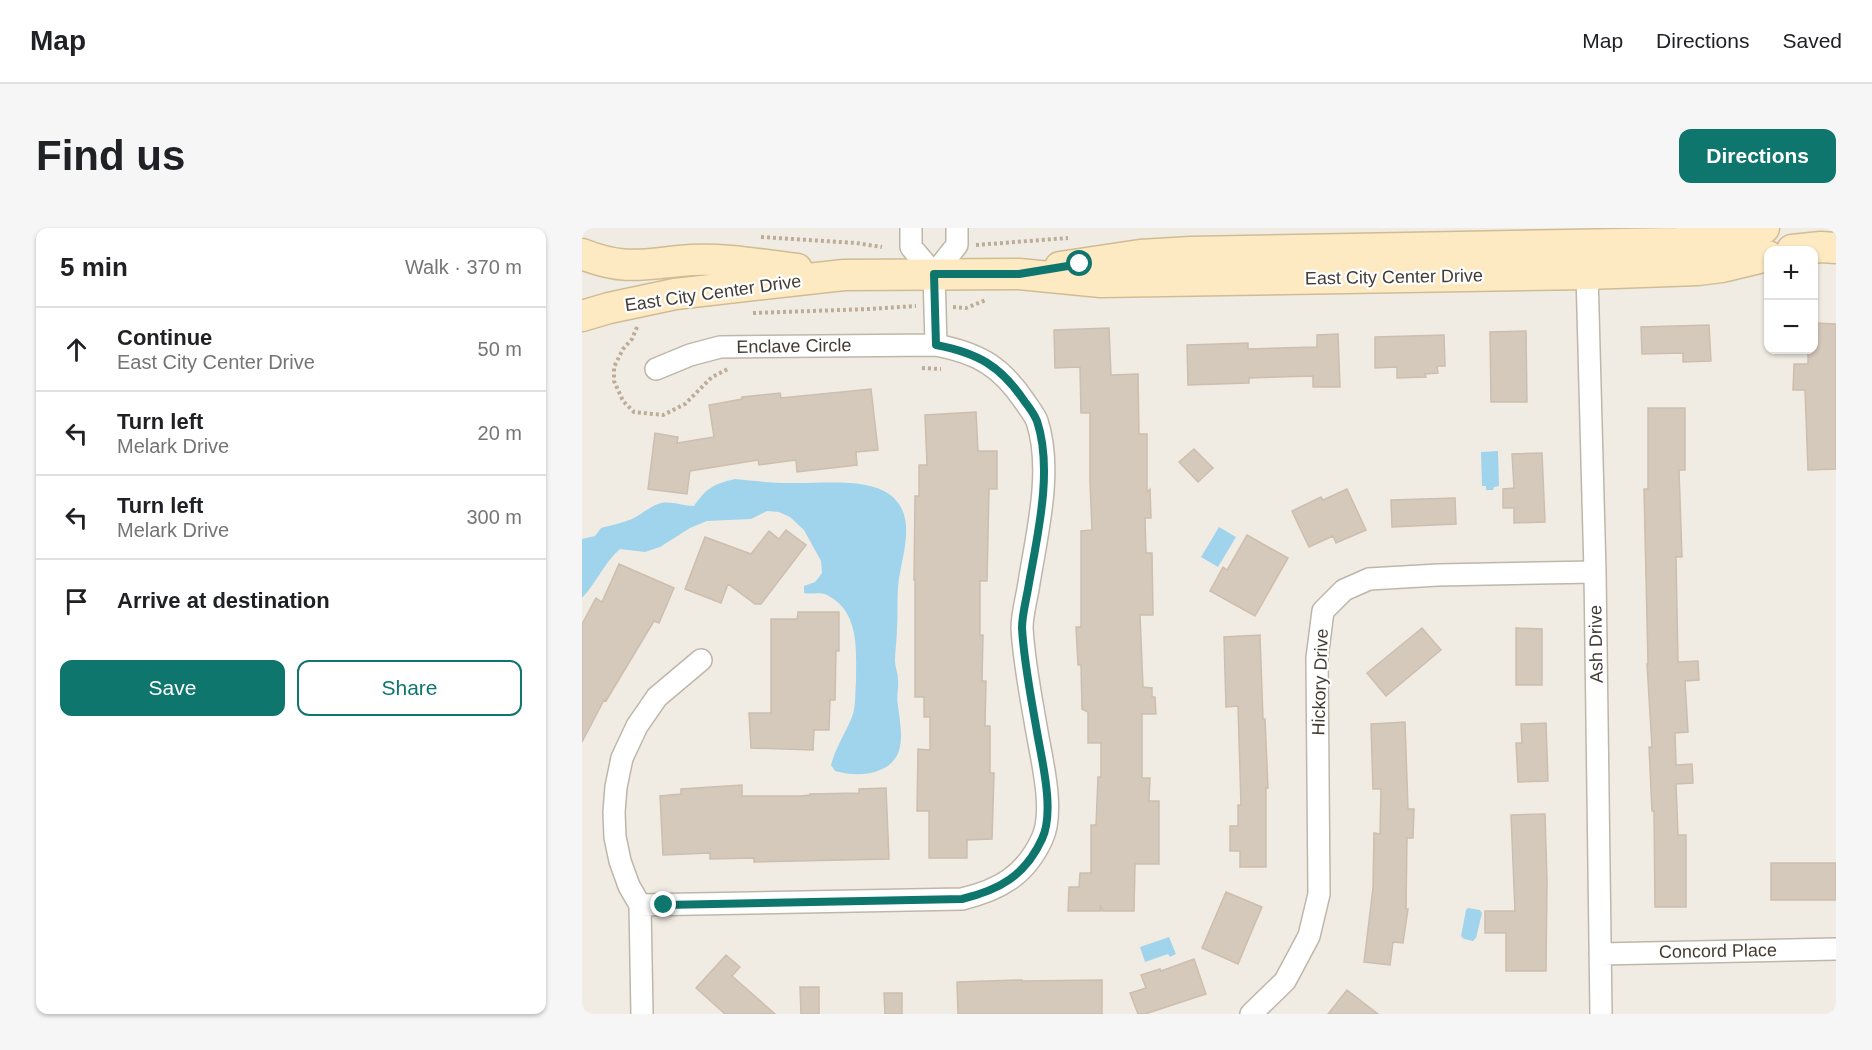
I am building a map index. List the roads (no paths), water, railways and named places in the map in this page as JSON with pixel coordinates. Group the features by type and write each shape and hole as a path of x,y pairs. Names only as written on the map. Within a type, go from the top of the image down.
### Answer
{"street":[{"path":"911,228 911,247 934,274 936,345"},
{"path":"934,274 957,245 957,228"},
{"name":"East City Center Drive","path":"1019,274 1140,255 1678,243 1728,237 1764,228"},
{"path":"1818,247 1836,248"},
{"name":"East City Center Drive","path":"582,254 620,265 647,266 691,260 725,260 844,276"},
{"name":"East City Center Drive","path":"582,316 675,294 844,276 1019,274 1101,282 1587,274 1698,270 1764,257"},
{"name":"Ash Drive","path":"1587,274 1601,1014"},
{"name":"Enclave Circle","path":"640,905 962,899 987,893 1010,880 1030,861 1044,837 1048,809 1046,780 1028,678 1022,626 1038,532 1044,460 1036,419 1013,384 984,360 959,349 936,345 720,347 690,355 656,369"},
{"name":"Hickory Drive","path":"1251,1014 1285,981 1309,936 1319,894 1317,658 1323,611 1344,590 1368,579 1438,575 1594,572"},
{"path":"642,1014 640,905 629,886 615,837 616,786 622,758 637,726 657,697 701,660"},
{"name":"Concord Place","path":"1600,954 1836,949"}],"water":[{"path":"1498,451 1499,486 1494,487 1493,490 1486,490 1486,486 1482,486 1481,452"},
{"path":"735,479 776,483 841,482 868,485 889,494 904,514 906,538 898,588 895,661 898,677 897,699 901,743 895,759 880,770 852,774 835,771 831,765 854,710 856,645 851,622 838,602 824,594 804,593 804,586 815,582 822,573 821,561 804,530 790,517 779,512 767,511 751,519 707,521 690,528 660,547 645,552 620,549 609,560 582,598 582,539 595,536 601,528 632,519 661,503 694,506 711,488"},
{"path":"1219,527 1236,537 1218,567 1201,557"},
{"path":"1468,908 1480,910 1482,913 1476,938 1473,941 1461,936"},
{"path":"1169,937 1176,954 1170,957 1168,954 1145,962 1140,947"}]}
